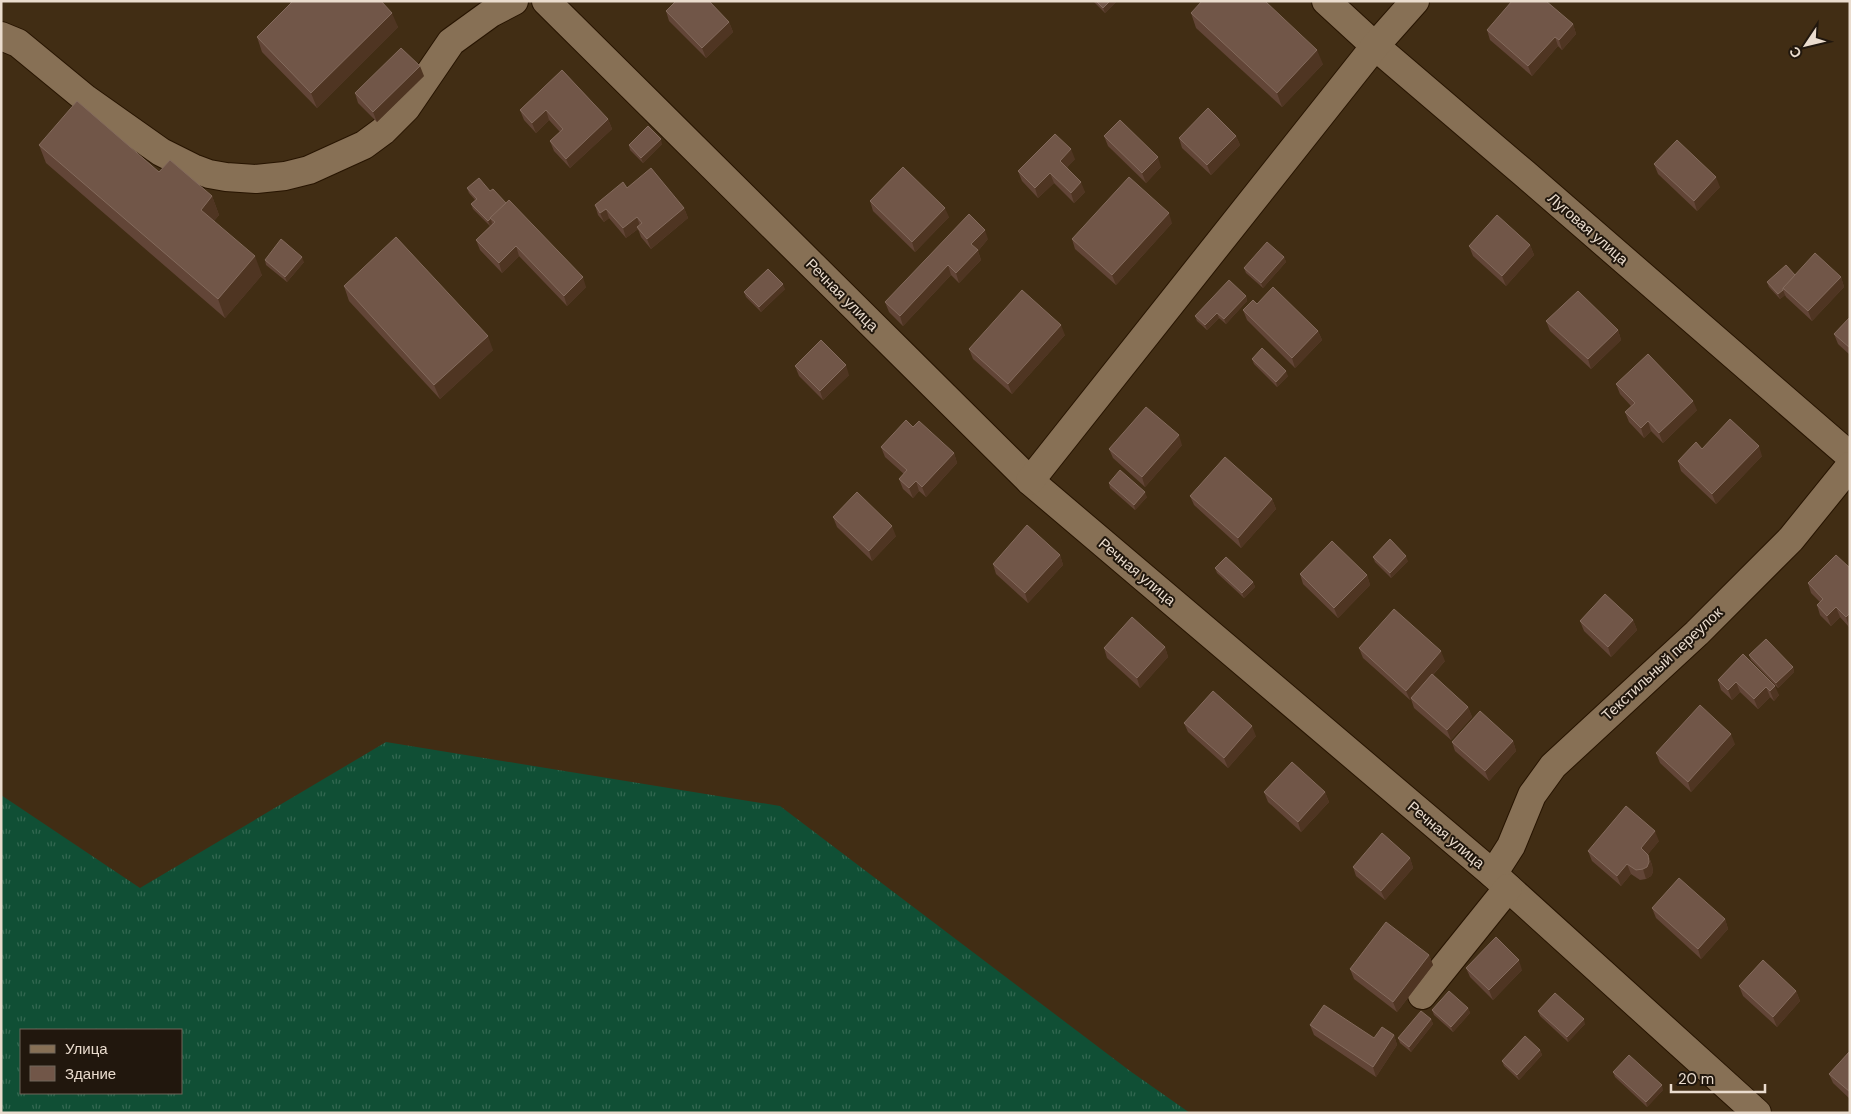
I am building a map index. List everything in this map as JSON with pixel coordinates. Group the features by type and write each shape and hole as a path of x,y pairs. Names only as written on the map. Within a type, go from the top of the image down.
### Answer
{"street":[{"path":"1,36 18,43 86,99 161,152 209,174 226,178 256,179 285,176 309,170 364,144 383,131 406,108 451,42 491,13 514,1"},
{"name":"Речная улица","path":"546,1 1030,481 1500,882 1757,1113"},
{"name":"Луговая улица","path":"1326,1 1375,46 1850,456"},
{"path":"1030,481 1375,46 1415,1"},
{"name":"Текстильный переулок","path":"1422,995 1500,882 1511,846 1532,795 1553,766 1697,633 1791,539 1850,466"}],"green space":[{"path":"386,742 780,806 1130,1071 1190,1113 1,1113 1,795 140,888"}],"building":[{"path":"293,1 381,1 392,13 311,93 257,37"},
{"path":"676,1 709,1 729,22 702,48 666,11"},
{"path":"1096,1 1110,1 1103,8"},
{"path":"1202,1 1265,1 1317,50 1277,93 1191,13"},
{"path":"1512,1 1546,1 1573,24 1559,40 1555,37 1528,66 1487,30"},
{"path":"401,48 420,66 373,112 355,93"},
{"path":"562,70 608,119 566,159 550,141 563,129 546,110 532,123 520,110"},
{"path":"77,101 159,172 170,160 212,196 201,210 255,256 218,299 39,145"},
{"path":"1208,108 1236,136 1207,165 1179,138"},
{"path":"1120,120 1158,157 1142,173 1104,136"},
{"path":"648,126 661,139 641,158 629,145"},
{"path":"1055,134 1071,149 1060,161 1081,182 1071,193 1050,173 1035,188 1018,171"},
{"path":"1677,140 1716,177 1694,201 1654,164"},
{"path":"903,167 945,208 912,242 870,201"},
{"path":"651,168 684,208 647,239 637,227 642,223 637,217 623,228 606,209 600,213 595,205 623,182 627,188"},
{"path":"1129,177 1169,213 1112,275 1072,239"},
{"path":"479,178 490,191 493,189 506,203 488,221 471,204 477,199 467,188"},
{"path":"509,200 583,277 564,296 516,246 499,263 476,240 495,222 490,218"},
{"path":"969,214 985,230 971,244 978,250 956,273 948,265 900,316 885,302"},
{"path":"1497,215 1530,245 1502,276 1469,246"},
{"path":"396,237 488,336 434,385 344,286"},
{"path":"281,239 302,257 285,277 265,260"},
{"path":"1267,242 1284,257 1261,283 1244,268"},
{"path":"1815,253 1841,277 1808,311 1783,288"},
{"path":"1786,265 1795,275 1778,294 1767,282"},
{"path":"768,269 783,284 759,307 744,292"},
{"path":"1229,280 1246,296 1224,319 1217,313 1205,325 1195,316"},
{"path":"1273,287 1318,331 1292,358 1243,310 1253,300 1257,304"},
{"path":"1022,290 1061,325 1008,384 969,349"},
{"path":"1578,291 1618,330 1588,359 1546,321"},
{"path":"1850,317 1850,348 1834,334"},
{"path":"821,340 846,365 820,391 795,366"},
{"path":"1262,348 1286,371 1276,382 1252,359"},
{"path":"1648,354 1693,401 1659,433 1648,421 1641,428 1625,412 1635,403 1616,384"},
{"path":"1146,407 1179,435 1142,477 1109,449"},
{"path":"1730,419 1759,446 1712,494 1678,461 1696,442 1702,449"},
{"path":"906,420 913,427 919,421 954,453 922,487 916,481 909,488 899,479 907,470 881,447"},
{"path":"1225,457 1272,499 1238,538 1190,496"},
{"path":"1120,470 1145,492 1134,505 1109,483"},
{"path":"857,492 892,526 869,551 833,517"},
{"path":"1027,525 1060,555 1025,593 993,564"},
{"path":"1390,539 1406,556 1390,573 1373,557"},
{"path":"1332,541 1367,575 1334,608 1300,574"},
{"path":"1836,555 1850,568 1850,613 1846,617 1836,607 1827,616 1817,605 1823,599 1808,583"},
{"path":"1226,557 1253,582 1242,593 1215,568"},
{"path":"1605,594 1633,620 1608,647 1580,621"},
{"path":"1394,609 1441,651 1406,691 1359,648"},
{"path":"1132,617 1165,647 1137,678 1104,648"},
{"path":"1766,639 1793,667 1776,683 1749,655"},
{"path":"1743,654 1775,686 1770,691 1766,687 1754,699 1736,682 1728,690 1718,680"},
{"path":"1432,674 1468,707 1447,730 1411,698"},
{"path":"1213,691 1252,726 1224,758 1184,723"},
{"path":"1700,705 1731,734 1688,782 1656,753"},
{"path":"1480,711 1513,741 1485,771 1452,742"},
{"path":"1292,762 1325,792 1298,822 1264,792"},
{"path":"1626,806 1655,831 1641,848 1648,855 1649,862 1647,867 1636,870 1627,864 1617,876 1588,851"},
{"path":"1382,833 1410,858 1381,891 1353,867"},
{"path":"1679,878 1725,919 1698,949 1652,908"},
{"path":"1386,922 1429,955 1393,1002 1350,969"},
{"path":"1496,937 1519,960 1489,990 1466,968"},
{"path":"1763,960 1796,991 1773,1017 1739,986"},
{"path":"1449,991 1468,1008 1451,1027 1432,1010"},
{"path":"1555,993 1584,1019 1567,1037 1538,1011"},
{"path":"1324,1005 1374,1038 1382,1027 1394,1035 1373,1067 1310,1025"},
{"path":"1421,1011 1431,1019 1409,1047 1398,1038"},
{"path":"1525,1036 1540,1050 1517,1075 1502,1061"},
{"path":"1850,1051 1850,1092 1829,1074"},
{"path":"1629,1055 1662,1085 1646,1102 1613,1072"}]}
